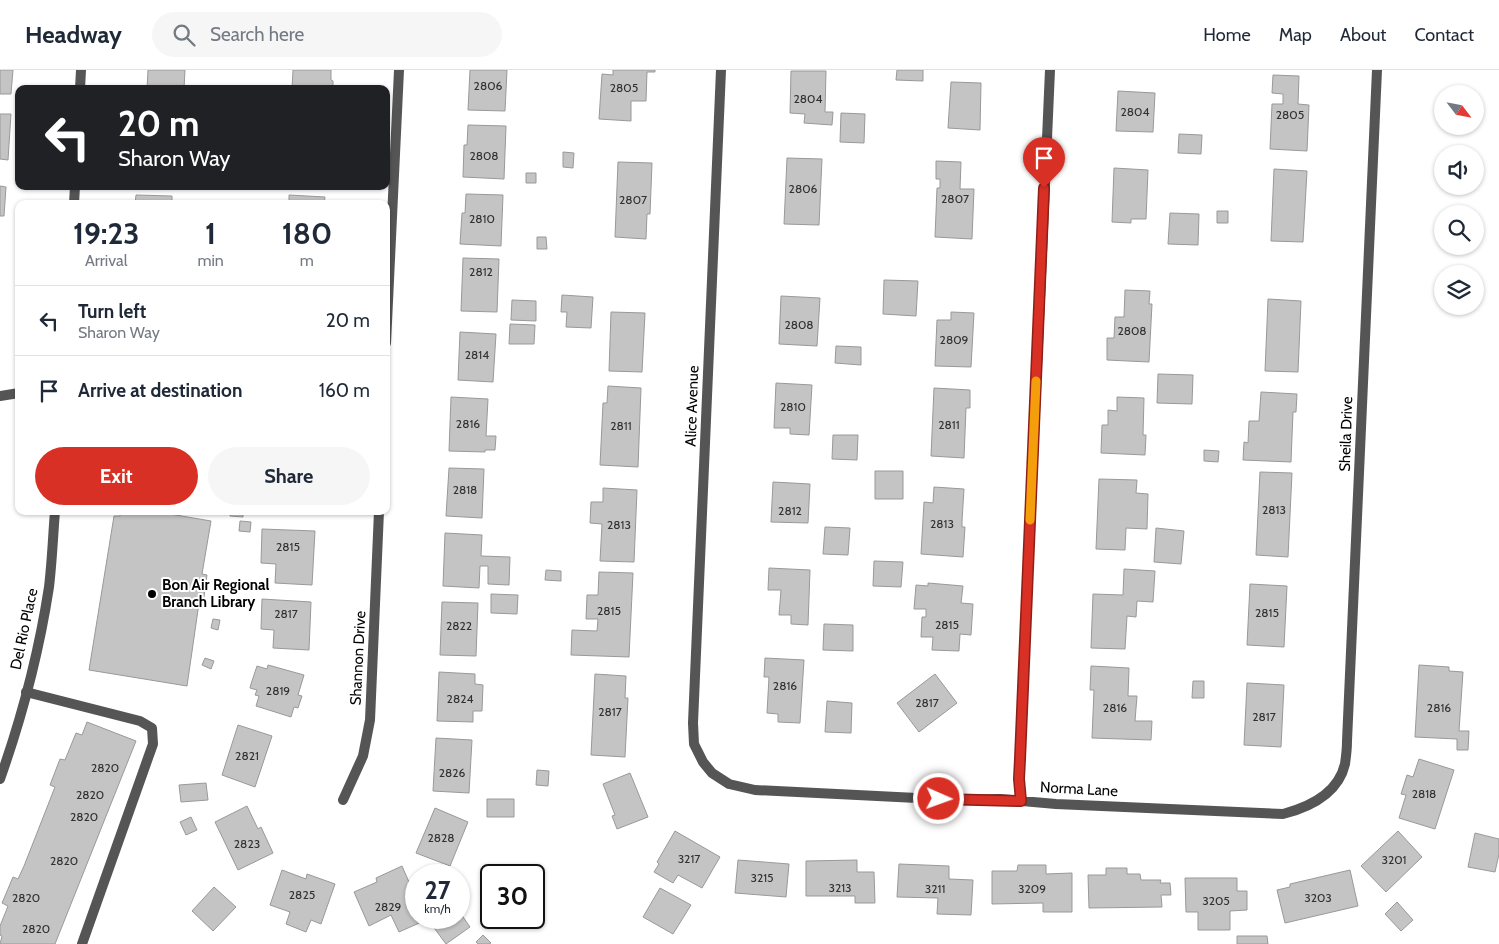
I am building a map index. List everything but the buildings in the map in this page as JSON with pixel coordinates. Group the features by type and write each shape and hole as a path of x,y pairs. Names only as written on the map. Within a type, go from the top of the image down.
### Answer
{"street":[{"path":"80,85 81,70"},
{"path":"390,259 399,70"},
{"name":"Alice Avenue","path":"694,744 693,723 721,70"},
{"path":"1021,801 1019,779 1050,70"},
{"name":"Sheila Drive","path":"1328,794 1338,781 1344,766 1348,741 1377,70"},
{"path":"0,396 15,394"},
{"name":"Del Rio Place","path":"0,779 26,692 39,639 49,586 55,515"},
{"name":"Shannon Drive","path":"343,800 363,756 370,720 379,515"},
{"path":"26,692 140,721 152,728 153,744 82,944"},
{"name":"Norma Lane","path":"694,744 703,762 712,773 729,784 755,790 1283,814 1318,802 1328,794"}],"slow traffic":[{"path":"1030,520 1036,381"}],"place":[{"name":"Bon Air Regional Branch Library","path":"152,594"}],"route":[{"path":"939,799 1021,801 1019,779 1044,188"}]}
